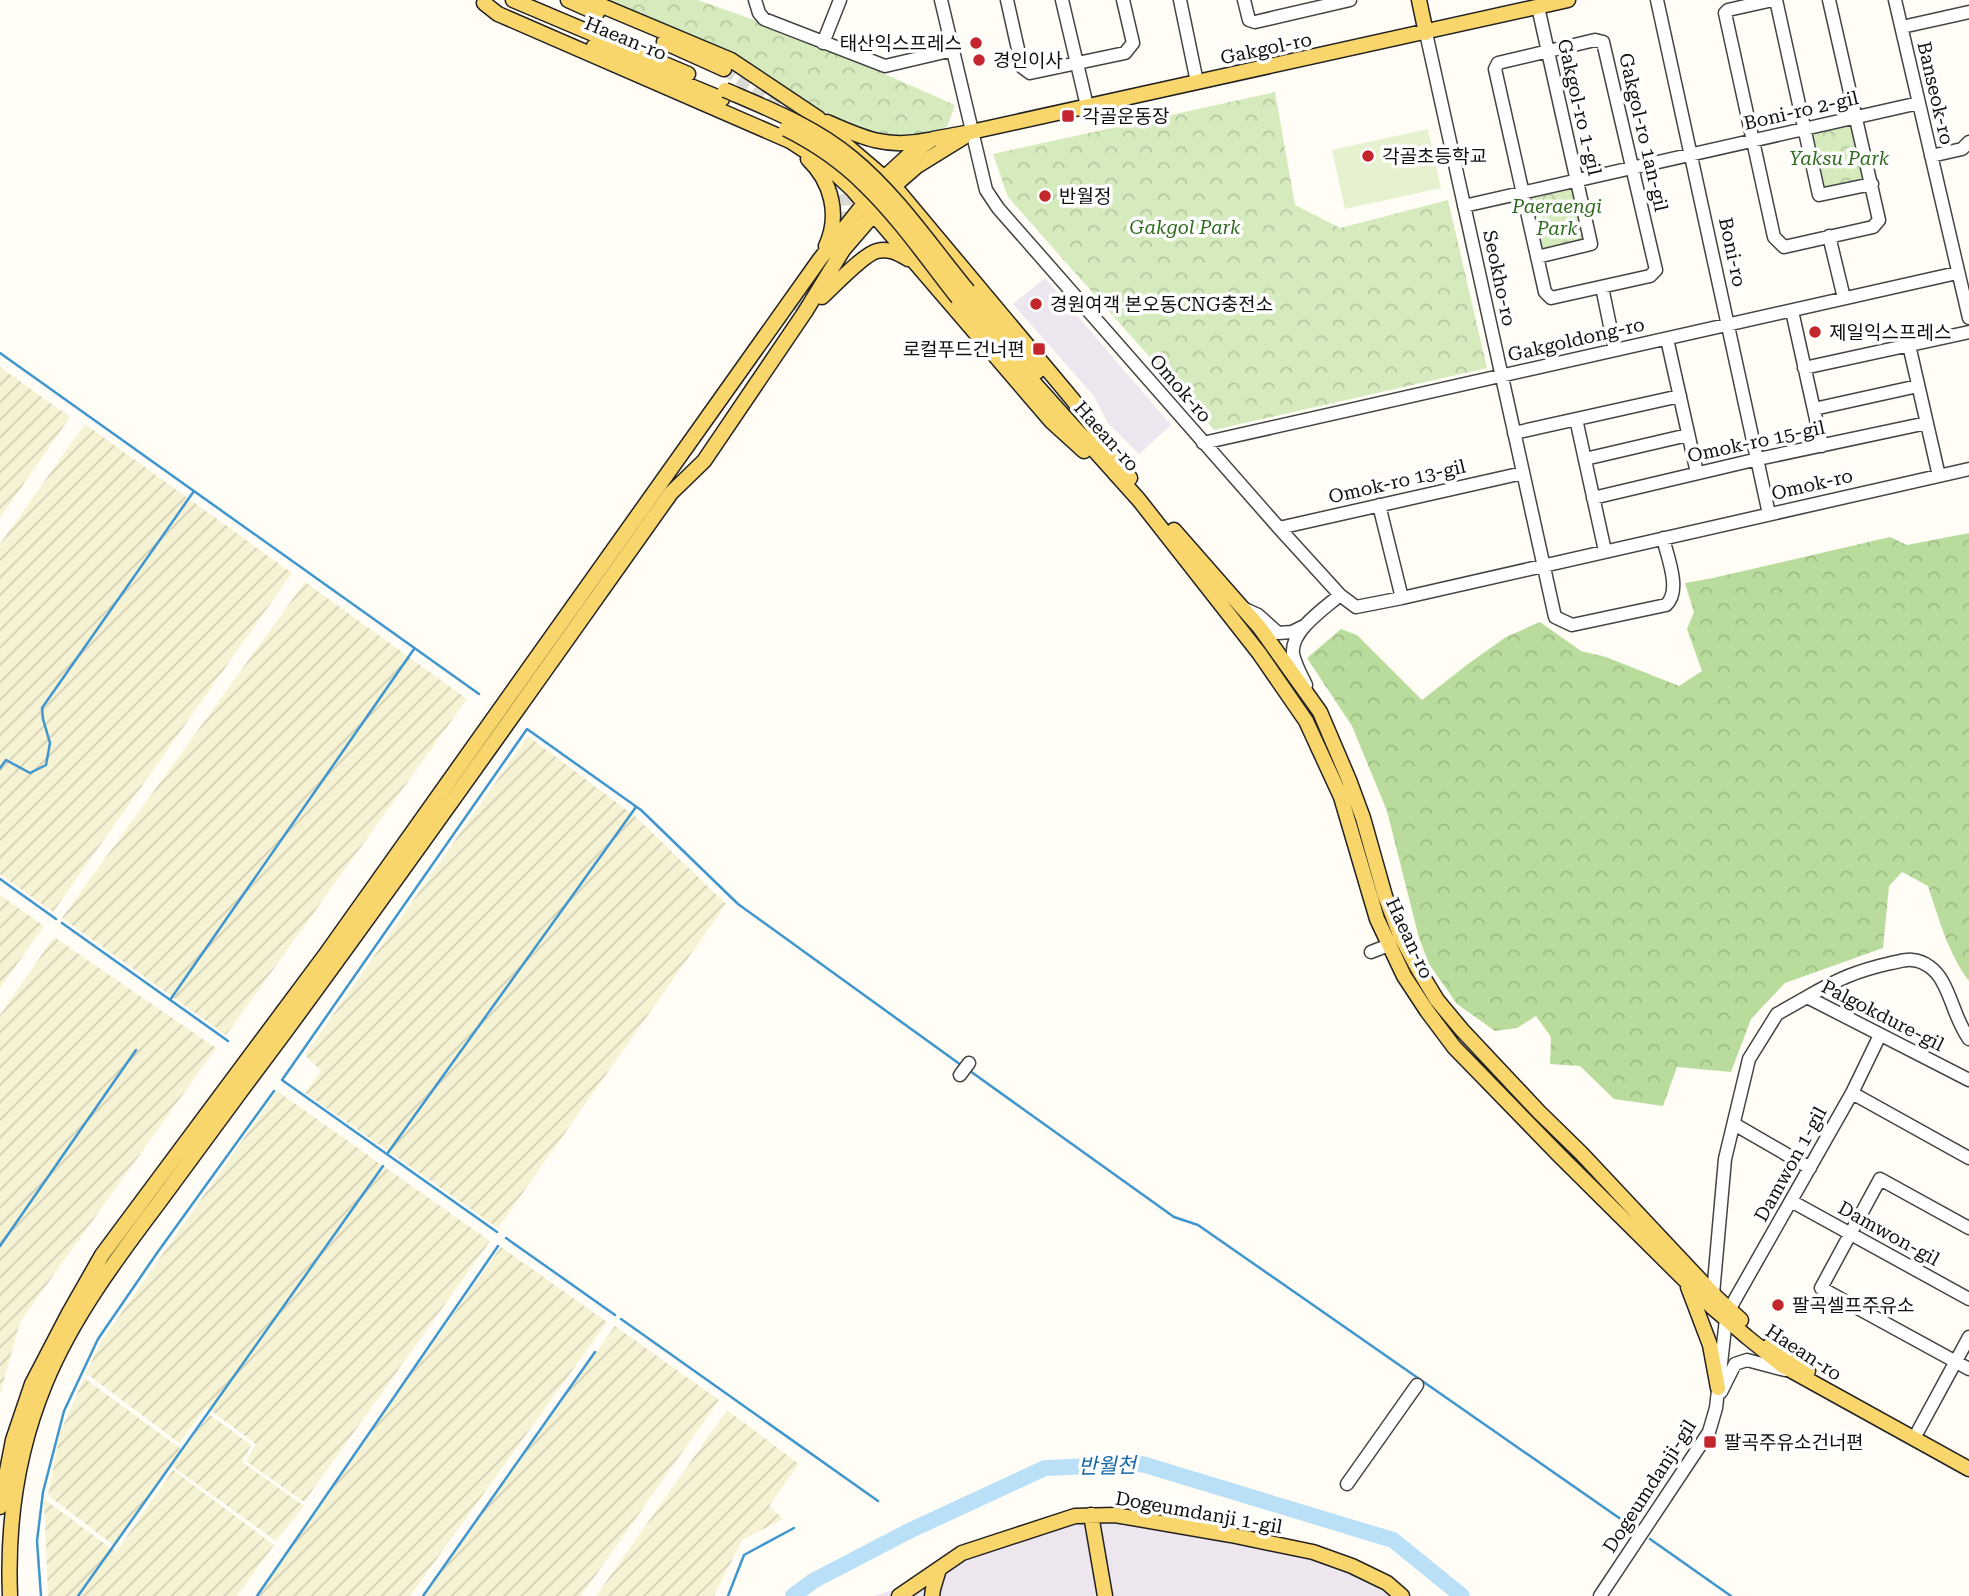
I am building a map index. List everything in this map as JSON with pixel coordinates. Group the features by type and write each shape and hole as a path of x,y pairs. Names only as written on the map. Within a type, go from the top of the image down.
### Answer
{"main road":[{"name":"Haean-ro","path":"513,0 723,94"},
{"path":"568,0 724,69"},
{"path":"589,0 731,60 818,118 865,139 902,143 933,139"},
{"name":"Seokho-ro","path":"1419,0 1426,33"},
{"name":"Gakgol-ro","path":"889,181 909,155 933,139 1568,0"},
{"name":"Haean-ro","path":"480,2 502,7 778,113 818,134 851,157 877,181 963,294 1139,496 1260,628 1320,712 1363,818 1385,896 1400,935 1437,1000 1462,1030 1713,1294 1728,1315 1805,1369 1969,1458"},
{"path":"480,2 498,14 790,141 825,164 870,209 1051,421 1139,496"},
{"path":"818,118 889,181 1073,400 1139,496"},
{"name":"Gakgol-ro","path":"889,181 971,132"},
{"path":"790,141 818,169 827,186 834,227 820,259"},
{"path":"10,1596 9,1552 19,1469 28,1430 46,1382 110,1268 339,958 671,494 704,460 889,181"},
{"path":"889,232 885,211 890,204 900,202 914,211"},
{"path":"0,1507 13,1440 28,1394 53,1342 102,1255 326,954 820,259 870,209"},
{"path":"801,312 876,251 895,251 917,265"},
{"name":"Haean-ro","path":"1139,496 1259,653 1306,721 1341,797 1377,919 1404,976 1454,1047 1685,1279 1783,1366 1969,1469"},
{"path":"1685,1279 1710,1345 1718,1388"},
{"name":"Dogeumdanji 1-gil","path":"909,1594 962,1553 1075,1516 1115,1515 1313,1552 1352,1566 1387,1583 1402,1596"},
{"path":"1091,1516 1105,1596"},
{"path":"932,1596 939,1569"}],"street":[{"path":"755,0 764,19 885,66 953,50"},
{"path":"823,43 841,0"},
{"name":"Omok-ro","path":"941,0 986,190 998,208 1279,528 1340,595 1356,607 1969,469"},
{"path":"1007,0 1022,66 1030,73 1125,53 1133,43 1123,0"},
{"path":"1062,0 1087,106"},
{"path":"1180,0 1198,82"},
{"path":"1244,0 1249,20 1255,22 1350,0"},
{"name":"Boni-ro","path":"1657,0 1769,514"},
{"path":"1829,0 1872,184 1879,220 1873,227 1784,247 1774,237 1725,13 1728,10 1774,0 1819,195 1872,184"},
{"name":"Banseok-ro","path":"1895,0 1969,318"},
{"name":"Gakgol-ro 1-gil","path":"1537,257 1591,244 1538,7"},
{"path":"1902,27 1968,10"},
{"name":"Seokho-ro","path":"1426,33 1544,565"},
{"name":"Gakgol-ro 1an-gil","path":"1595,40 1603,42 1633,168 1656,270 1650,276 1552,298 1545,292 1522,193 1496,69 1498,63 1595,40"},
{"name":"Boni-ro 2-gil","path":"1464,206 1919,103"},
{"path":"1931,156 1962,149 1969,142"},
{"path":"1829,236 1844,298"},
{"name":"Gakgoldong-ro","path":"1203,443 1957,273"},
{"path":"1602,287 1615,351"},
{"path":"1793,311 1822,446"},
{"path":"1804,368 1969,332"},
{"path":"1667,338 1697,473"},
{"path":"1909,345 1940,476"},
{"path":"1814,409 1919,386"},
{"path":"1514,433 1680,396"},
{"path":"1576,419 1605,551"},
{"name":"Omok-ro 15-gil","path":"1593,498 1927,423"},
{"path":"1585,459 1688,435"},
{"name":"Omok-ro 13-gil","path":"1279,528 1523,473"},
{"path":"1379,505 1402,598"},
{"path":"1544,565 1555,617 1572,625 1666,605 1672,599 1674,589 1663,538"},
{"path":"1315,705 1292,650 1305,626 1340,595"},
{"path":"1242,607 1258,615 1278,633 1292,632 1305,626"},
{"path":"1371,952 1389,945"},
{"path":"1807,997 1838,979 1862,970 1910,960 1923,962 1942,980 1960,1026 1969,1039"},
{"name":"Palgokdure-gil","path":"1713,1294 1725,1159 1749,1059 1777,1014 1807,997 1969,1080"},
{"name":"Damwon 1-gil","path":"1728,1315 1852,1093 1880,1035"},
{"path":"960,1074 969,1063"},
{"path":"1852,1093 1969,1158"},
{"path":"1734,1124 1810,1168"},
{"path":"1969,1228 1880,1179 1821,1288 1969,1369"},
{"name":"Damwon-gil","path":"1791,1201 1969,1299"},
{"name":"Dogeumdanji-gil","path":"1600,1596 1709,1432 1714,1420 1728,1315"},
{"path":"1918,1431 1969,1337"},
{"path":"1716,1405 1735,1364 1748,1360 1796,1374"},
{"path":"1348,1484 1418,1385"}],"shaded area":[{"path":"1045,278 1171,425 1139,454 1108,423 1093,395 1013,304"},
{"path":"0,367 70,417 0,518"},
{"path":"85,424 292,573 53,912 0,874 0,544"},
{"path":"305,582 467,699 226,1035 62,918"},
{"path":"528,736 636,817 726,904 498,1228 305,1093 321,1071 305,1055"},
{"path":"0,895 44,926 0,988"},
{"path":"54,937 216,1048 20,1322 0,1394 0,1015"},
{"path":"277,1091 490,1241 304,1502 246,1461 256,1444 206,1407 179,1443 86,1373 101,1342"},
{"path":"501,1247 607,1322 410,1596 255,1596"},
{"path":"615,1326 719,1400 581,1596 423,1596"},
{"path":"84,1378 181,1449 210,1415 251,1445 242,1462 304,1506 276,1541 172,1466 113,1545 48,1495 60,1433"},
{"path":"727,1410 799,1464 769,1506 783,1519 742,1540 714,1596 596,1596"},
{"path":"173,1470 274,1545 237,1596 48,1596 44,1499 116,1552"},
{"path":"1123,1522 1312,1560 1348,1571 1391,1596 874,1596 925,1579 977,1548 1079,1523"}],"green space":[{"path":"601,0 698,0 754,20 955,105 947,127 917,138 859,131 784,90"},
{"name":"Gakgol Park","path":"1275,92 1295,205 1340,228 1448,200 1487,368 1214,430 1008,197 993,154"},
{"name":"Yaksu Park","path":"1852,125 1866,182 1822,189 1810,138 1812,134"},
{"path":"1428,129 1441,188 1345,209 1332,150"},
{"name":"Paeraengi Park","path":"1571,185 1575,187 1584,239 1542,249 1539,247 1529,195"},
{"path":"1969,533 1969,981 1950,947 1928,886 1902,872 1889,886 1883,948 1785,983 1751,1019 1731,1072 1677,1067 1663,1106 1614,1099 1580,1066 1550,1064 1551,1037 1536,1016 1517,1028 1495,1031 1457,1004 1429,964 1419,938 1387,811 1352,726 1307,658 1341,629 1357,635 1422,700 1506,637 1540,622 1581,651 1606,657 1679,686 1702,671 1687,629 1694,612 1685,583 1890,537 1907,545"}],"waterway":[{"path":"0,353 479,694"},
{"path":"0,768 6,760 30,773 46,765 50,743 42,708 194,491"},
{"path":"170,1000 414,649"},
{"path":"497,1232 282,1080 527,729 641,810 738,904 961,1065"},
{"path":"387,1154 636,807"},
{"path":"0,879 56,919"},
{"path":"62,923 228,1041"},
{"path":"0,1246 136,1050"},
{"path":"970,1071 1174,1217 1198,1225 1635,1529"},
{"path":"41,1596 37,1541 43,1492 64,1411 98,1339 274,1091"},
{"path":"78,1596 383,1166"},
{"path":"506,1238 615,1315"},
{"path":"257,1596 498,1246"},
{"path":"621,1319 878,1501"},
{"path":"423,1596 595,1352"},
{"name":"반월천","path":"793,1596 813,1581 911,1530 1045,1468 1142,1464 1393,1540 1462,1596"},
{"path":"728,1596 744,1555 794,1528"},
{"path":"1650,1539 1731,1596"}],"tunnel":[{"path":"724,69 797,118"},
{"path":"841,176 847,210 844,230"},
{"path":"796,311 817,280"}],"place":[{"name":"태산익스프레스","path":"976,43"},
{"name":"경인이사","path":"979,60"},
{"name":"각골운동장","path":"1068,116"},
{"name":"각골초등학교","path":"1368,156"},
{"name":"반월정","path":"1045,196"},
{"name":"경원여객 본오동CNG충전소","path":"1036,304"},
{"name":"제일익스프레스","path":"1815,332"},
{"name":"로컬푸드건너편","path":"1039,349"},
{"name":"팔곡셀프주유소","path":"1778,1305"},
{"name":"팔곡주유소건너편","path":"1710,1442"}]}
